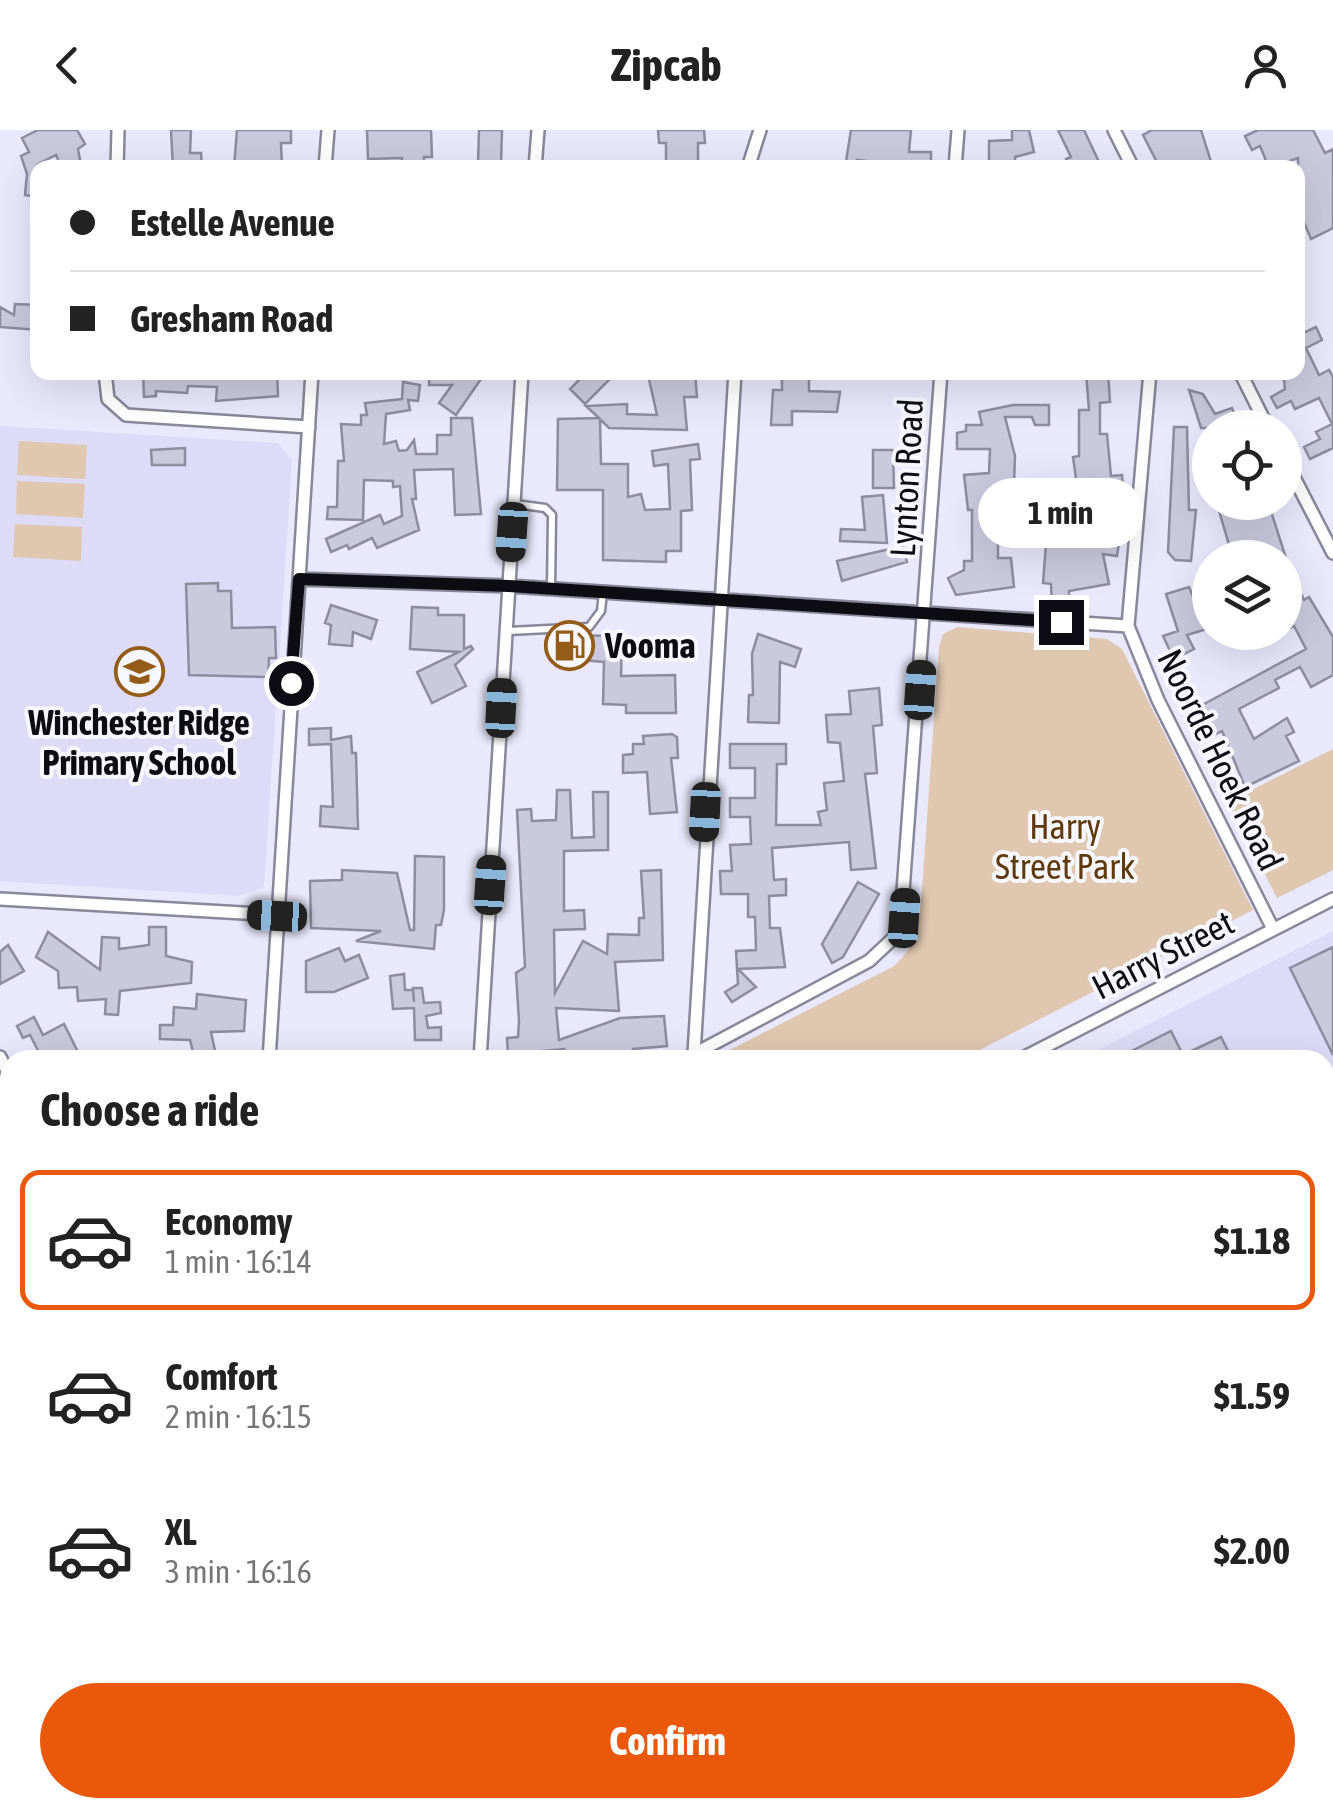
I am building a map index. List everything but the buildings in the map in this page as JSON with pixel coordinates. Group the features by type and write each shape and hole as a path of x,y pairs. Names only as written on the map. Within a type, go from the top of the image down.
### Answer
{"street":[{"path":"117,160 118,130"},
{"path":"326,160 328,130"},
{"path":"536,160 538,130"},
{"path":"751,160 760,130"},
{"path":"956,160 958,130"},
{"path":"1114,130 1130,160"},
{"path":"106,380 108,399 126,415 309,427"},
{"path":"270,1050 312,380"},
{"path":"481,1050 522,380"},
{"path":"689,1050 733,380"},
{"name":"Lynton Road","path":"702,1050 868,961 900,932 926,614 940,380"},
{"name":"Noorde Hoek Road","path":"1149,380 1128,626 1158,700 1273,929"},
{"path":"1244,380 1259,410"},
{"path":"1302,493 1333,553"},
{"path":"299,579 509,586 1128,626"},
{"path":"0,899 277,916"},
{"name":"Harry Street","path":"1038,1050 1333,899"}],"lane":[{"path":"514,504 545,508 552,515 551,589"},
{"path":"506,631 589,627 601,610 604,592"}],"shaded area":[{"name":"Winchester Ridge Primary School","path":"0,426 278,443 292,461 264,887 239,896 0,881"},
{"path":"1333,931 1333,1050 1098,1050"}],"green space":[{"path":"19,441 87,445 85,479 17,475"},
{"path":"17,481 85,484 83,518 16,514"},
{"path":"15,524 82,527 81,561 13,557"},
{"name":"Harry Street Park","path":"957,627 1107,639 1122,649 1253,910 980,1050 730,1050 894,966 911,945 921,904 943,634"},
{"path":"1333,749 1333,870 1277,898 1228,802"}],"place":[{"name":"Vooma","path":"570,646"},
{"name":"Winchester Ridge Primary School","path":"139,671"}],"route":[{"path":"291,683 299,579 509,586 1061,622"}]}
